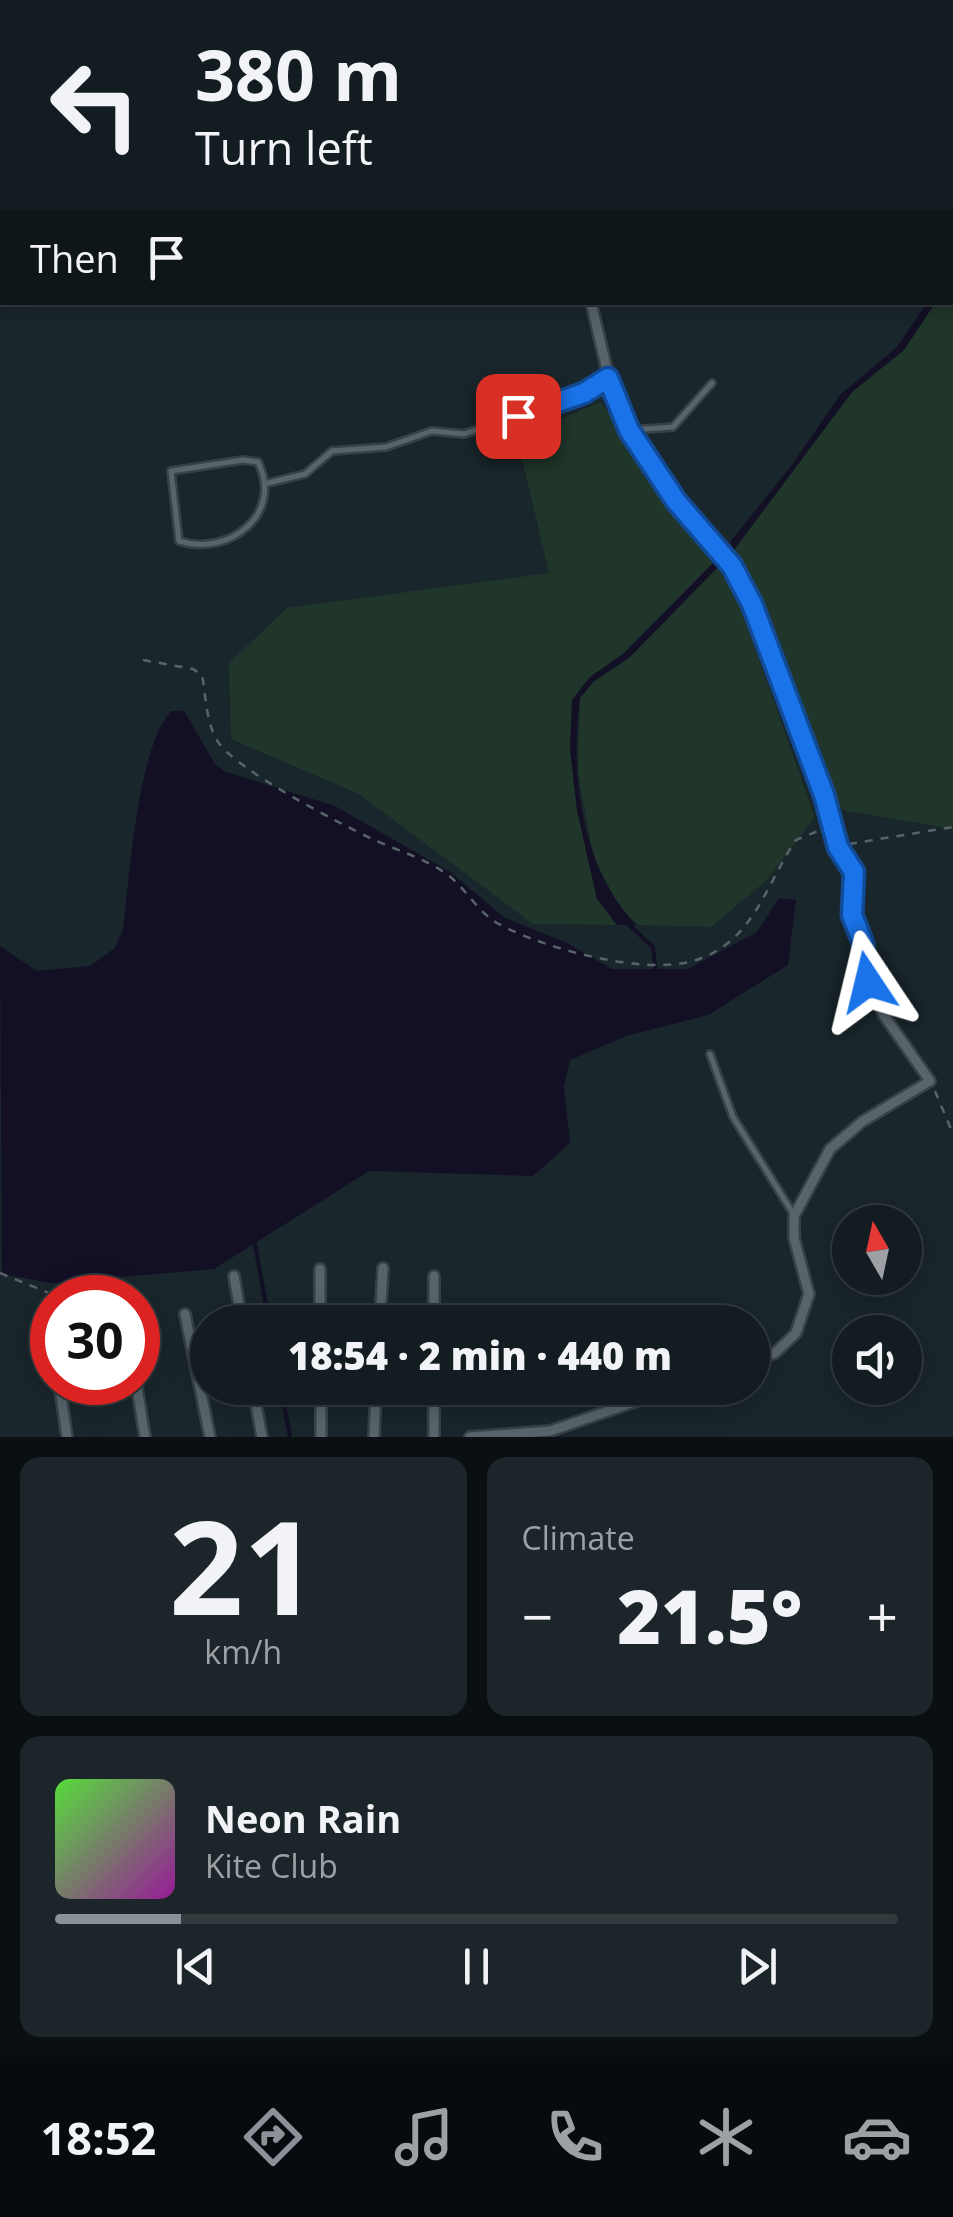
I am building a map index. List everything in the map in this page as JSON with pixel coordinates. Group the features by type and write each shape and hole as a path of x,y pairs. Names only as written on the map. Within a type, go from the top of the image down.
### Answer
{"street":[{"path":"592,305 608,378 629,430 676,501 741,580 824,798 838,847 854,872 852,915 863,943 868,982 884,1014 930,1081 863,1121 830,1149 794,1216 794,1238 810,1294 796,1333 770,1355"},
{"path":"381,1305 383,1268"},
{"path":"320,1270 320,1305"},
{"path":"234,1276 239,1305"},
{"path":"434,1276 434,1305"},
{"path":"184,1314 210,1437"},
{"path":"62,1405 67,1437"},
{"path":"140,1405 145,1437"},
{"path":"256,1405 262,1437"},
{"path":"321,1405 321,1437"},
{"path":"374,1437 375,1405"},
{"path":"434,1405 434,1437"},
{"path":"470,1437 550,1431 626,1405"}],"lane":[{"path":"264,484 305,474 332,451 386,447 432,431 464,434 584,393 608,378"},
{"path":"629,430 673,427 712,383"},
{"path":"244,460 258,462 264,484 257,514 240,535 226,544 200,548 179,542 172,471 244,460"},
{"path":"710,1054 734,1116 794,1216"}],"path":[{"path":"143,660 193,668 202,675 211,727 218,743 242,765 374,840 414,855 450,876 495,922 578,952 635,964 688,962 718,950 734,939 766,900 789,851 804,837 824,829"},
{"path":"838,847 887,834 953,827"},
{"path":"930,1081 953,1134"},
{"path":"0,1272 30,1285"}],"green space":[{"path":"934,305 953,305 953,829 842,810 734,550 852,392 904,350"},
{"path":"601,402 716,560 623,654 590,677 572,700 570,749 577,810 597,899 617,925 533,924 359,794 231,739 229,663 287,608 549,573 517,437"},
{"path":"720,565 731,581 815,817 767,880 711,927 637,925 621,910 594,858 578,774 580,698 593,682 630,657"}],"shaded area":[{"path":"926,305 934,305 904,350 852,392 734,550 730,542 792,465 840,395 897,347"},
{"path":"716,560 720,565 630,657 593,682 580,698 577,757 584,819 603,877 637,925 617,925 597,899 577,810 570,749 572,700 590,677 623,654"},
{"path":"171,711 184,711 215,764 226,772 335,806 450,872 505,918 567,943 612,969 688,969 757,932 779,898 796,900 788,965 708,1015 626,1036 570,1060 564,1087 570,1143 533,1176 369,1171 214,1269 144,1275 30,1275 30,1279 2,1274 0,946 37,971 90,966 115,948 123,929 143,783 159,729"}],"waterway":[{"path":"627,923 653,947 656,973"},
{"path":"254,1239 266,1305"},
{"path":"284,1405 290,1437"}],"route":[{"path":"518,416 584,393 608,378 629,430 676,501 741,580 806,745 838,847 854,872 852,915 863,943 868,982"}]}
